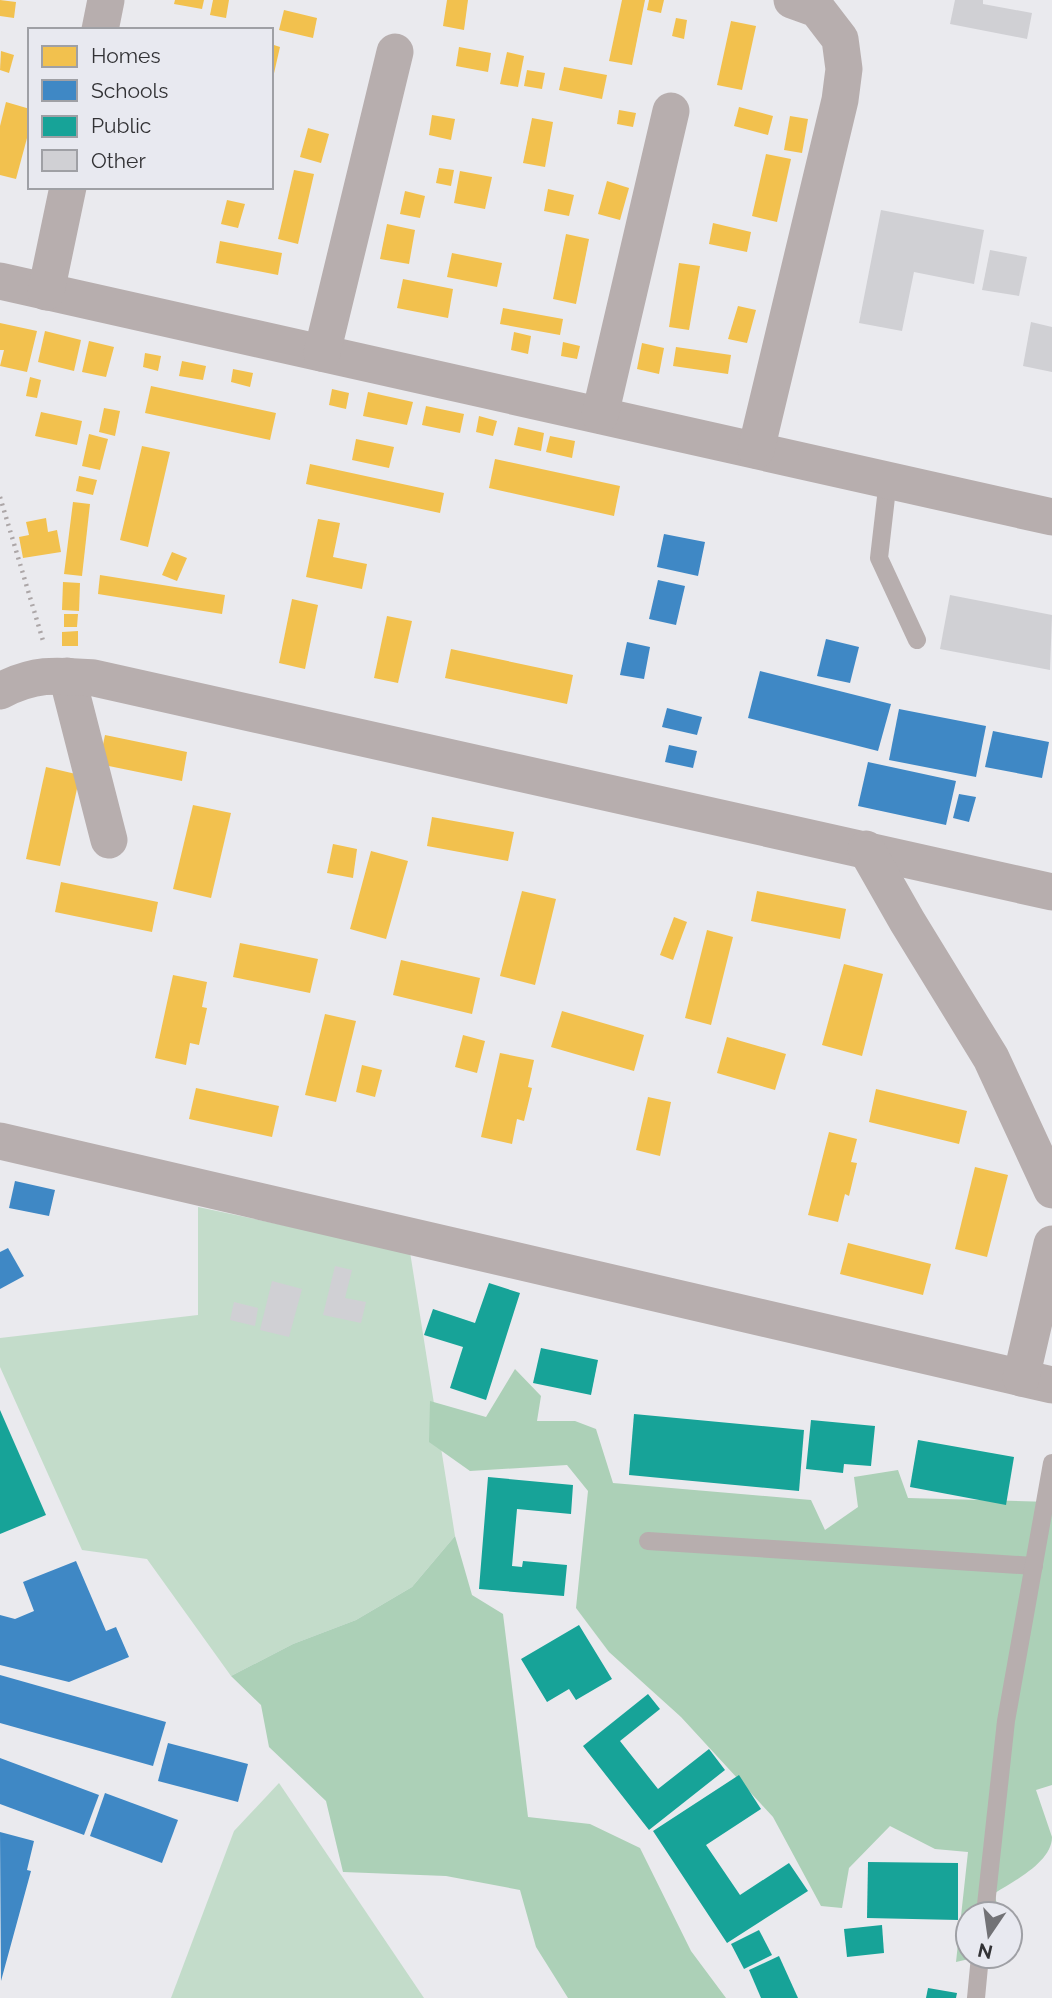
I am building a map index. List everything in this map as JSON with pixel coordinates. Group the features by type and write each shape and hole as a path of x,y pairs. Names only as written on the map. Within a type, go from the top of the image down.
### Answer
{"street":[{"path":"100,28 107,0"},
{"path":"756,450 840,100 844,69 840,39 817,9 792,0"},
{"path":"322,353 395,52"},
{"path":"600,415 671,111"},
{"path":"46,292 68,189"},
{"path":"0,281 1052,517"},
{"path":"60,675 109,840"},
{"path":"0,691 23,679 60,675 94,678 1052,892"},
{"path":"866,849 906,921 991,1058 1052,1190"},
{"path":"0,1141 1037,1382 1052,1244"}],"lane":[{"path":"888,480 879,558 916,640"},
{"path":"987,1900 1006,1721 1052,1463"},
{"path":"648,1541 1034,1566"},
{"path":"976,1998 979,1970"}],"path":[{"path":"0,497 60,675"}],"green space":[{"path":"198,1207 410,1252 455,1536 412,1587 356,1620 293,1644 231,1676 147,1559 82,1550 0,1367 0,1338 198,1315"},
{"path":"515,1369 541,1396 537,1421 575,1421 596,1429 613,1483 811,1500 825,1530 858,1507 854,1477 898,1470 908,1498 1052,1502 1052,1785 1036,1790 1052,1837 1046,1855 1021,1877 995,1893 996,1900 963,1900 968,1852 935,1849 890,1826 849,1868 842,1908 821,1906 773,1817 681,1717 609,1652 576,1608 588,1491 567,1465 470,1471 429,1442 430,1401 486,1417"},
{"path":"455,1536 472,1595 503,1614 528,1817 590,1824 640,1848 691,1951 726,1998 568,1998 536,1947 520,1890 446,1876 343,1872 326,1801 269,1747 261,1705 231,1676 293,1644 356,1620 412,1587"},
{"path":"279,1783 424,1998 171,1998 234,1831"}],"building: Homes":[{"path":"0,0 16,2 14,18 0,16"},
{"path":"175,0 204,0 202,9 174,4"},
{"path":"213,0 229,0 226,18 210,15"},
{"path":"447,0 468,0 464,30 443,26"},
{"path":"622,0 645,0 632,65 609,61"},
{"path":"649,0 664,0 661,13 647,10"},
{"path":"284,10 317,18 313,38 279,30"},
{"path":"676,18 687,20 684,39 672,36"},
{"path":"731,21 756,26 742,90 717,85"},
{"path":"273,45 280,47 273,78"},
{"path":"459,47 491,53 488,72 456,66"},
{"path":"1,51 14,55 9,73 0,70"},
{"path":"507,52 524,56 518,87 500,84"},
{"path":"564,67 607,75 602,99 559,90"},
{"path":"527,70 545,73 542,89 524,86"},
{"path":"6,102 28,108 28,134 16,179 0,175 0,126"},
{"path":"739,107 773,116 768,135 734,126"},
{"path":"619,110 636,113 633,127 617,124"},
{"path":"432,115 455,119 451,140 429,135"},
{"path":"790,116 808,119 802,153 784,150"},
{"path":"532,118 553,122 545,167 523,163"},
{"path":"308,128 329,134 321,163 300,157"},
{"path":"766,154 791,159 777,222 752,216"},
{"path":"439,168 454,170 451,186 436,183"},
{"path":"294,170 314,174 298,244 278,239"},
{"path":"460,171 492,177 485,209 454,203"},
{"path":"607,181 629,188 620,220 598,214"},
{"path":"548,189 574,195 569,216 544,211"},
{"path":"405,191 425,196 420,218 400,214"},
{"path":"227,200 245,204 238,228 221,224"},
{"path":"713,223 751,232 747,252 709,244"},
{"path":"387,224 415,230 409,264 380,259"},
{"path":"566,234 589,239 576,304 553,299"},
{"path":"220,241 282,253 278,275 216,263"},
{"path":"452,253 502,263 497,287 447,277"},
{"path":"679,263 700,266 689,330 669,327"},
{"path":"403,279 453,289 448,318 397,308"},
{"path":"738,306 756,310 747,343 728,339"},
{"path":"503,308 563,319 560,335 500,324"},
{"path":"0,323 37,331 27,372 0,366 4,350 0,350"},
{"path":"45,331 81,340 74,371 38,362"},
{"path":"514,332 531,336 528,354 511,350"},
{"path":"89,341 114,347 106,377 82,372"},
{"path":"563,342 580,346 577,359 561,356"},
{"path":"642,343 664,348 659,374 637,369"},
{"path":"676,347 731,355 728,374 673,366"},
{"path":"145,353 161,356 158,371 143,367"},
{"path":"182,361 206,366 203,380 179,376"},
{"path":"233,369 253,373 250,387 231,382"},
{"path":"30,377 41,380 37,398 26,396"},
{"path":"151,386 276,413 270,440 145,413"},
{"path":"332,389 349,393 346,409 329,405"},
{"path":"368,392 413,402 407,425 363,416"},
{"path":"426,406 464,414 460,433 422,425"},
{"path":"104,408 120,411 115,436 99,432"},
{"path":"41,412 82,421 77,445 35,436"},
{"path":"479,416 497,421 493,436 476,432"},
{"path":"518,427 544,433 541,451 514,445"},
{"path":"89,434 108,439 100,470 82,466"},
{"path":"550,436 575,441 572,458 546,452"},
{"path":"356,439 394,447 389,468 352,460"},
{"path":"142,446 170,452 148,547 120,540"},
{"path":"495,459 620,486 614,516 489,488"},
{"path":"310,464 444,493 440,513 306,484"},
{"path":"79,476 97,480 93,495 76,491"},
{"path":"73,502 90,504 82,576 64,574"},
{"path":"46,518 48,532 57,530 61,552 23,558 19,537 29,535 26,522"},
{"path":"318,519 340,523 333,557 367,564 362,589 306,577"},
{"path":"172,552 187,558 177,581 162,575"},
{"path":"100,575 225,595 222,614 98,594"},
{"path":"63,582 80,583 79,611 62,610"},
{"path":"292,599 318,605 305,669 279,663"},
{"path":"64,614 78,614 77,627 64,627"},
{"path":"387,616 412,621 398,683 374,678"},
{"path":"78,631 78,646 62,646 62,632"},
{"path":"451,649 573,675 567,704 445,678"},
{"path":"105,735 187,752 182,781 99,764"},
{"path":"46,767 80,775 60,866 26,859"},
{"path":"193,805 231,813 211,898 173,889"},
{"path":"432,817 514,832 508,861 427,846"},
{"path":"333,844 357,849 353,878 327,873"},
{"path":"371,851 408,861 386,939 350,929"},
{"path":"61,882 158,902 152,932 55,912"},
{"path":"522,891 556,899 535,985 500,976"},
{"path":"757,891 846,909 840,939 751,921"},
{"path":"674,917 687,922 673,960 660,955"},
{"path":"707,930 733,937 711,1025 685,1018"},
{"path":"240,943 318,959 310,993 233,977"},
{"path":"401,960 480,978 472,1014 393,995"},
{"path":"844,964 883,974 862,1056 822,1045"},
{"path":"173,975 207,982 202,1007 207,1008 199,1045 190,1043 186,1065 155,1058"},
{"path":"562,1011 644,1035 634,1071 551,1047"},
{"path":"325,1014 356,1021 336,1102 305,1095"},
{"path":"463,1035 485,1041 477,1073 455,1067"},
{"path":"727,1037 786,1054 775,1090 717,1073"},
{"path":"500,1053 534,1060 528,1087 532,1088 524,1121 517,1119 512,1144 481,1137"},
{"path":"362,1065 382,1070 375,1097 356,1092"},
{"path":"196,1088 279,1106 272,1137 189,1119"},
{"path":"876,1089 967,1111 959,1144 869,1122"},
{"path":"648,1097 671,1102 660,1156 636,1150"},
{"path":"829,1132 857,1139 851,1162 857,1163 849,1196 845,1194 838,1222 808,1215"},
{"path":"975,1167 1008,1175 987,1257 955,1249"},
{"path":"848,1243 931,1264 923,1295 840,1274"}],"building: Schools":[{"path":"664,534 705,542 698,576 657,567"},
{"path":"658,580 685,586 676,625 649,619"},
{"path":"826,639 859,647 850,683 817,676"},
{"path":"627,642 650,647 644,679 620,675"},
{"path":"760,671 891,704 878,751 748,718"},
{"path":"667,708 702,717 697,735 662,727"},
{"path":"899,709 986,726 976,777 889,760"},
{"path":"993,731 1049,742 1042,778 985,767"},
{"path":"669,745 697,751 693,768 665,762"},
{"path":"868,762 956,781 946,825 858,806"},
{"path":"959,794 976,797 969,822 953,818"},
{"path":"15,1181 55,1190 49,1216 9,1208"},
{"path":"8,1248 24,1276 0,1289 0,1252"},
{"path":"76,1561 106,1631 116,1627 129,1657 69,1682 0,1665 0,1615 15,1619 34,1611 23,1582"},
{"path":"0,1675 166,1722 153,1766 0,1723"},
{"path":"168,1743 248,1764 238,1802 158,1781"},
{"path":"0,1758 99,1795 84,1835 0,1804"},
{"path":"105,1793 178,1820 162,1863 90,1836"},
{"path":"0,1832 34,1841 27,1870 31,1871 1,1981"}],"building: Public":[{"path":"489,1283 520,1293 486,1400 450,1388 463,1347 424,1335 433,1309 475,1323"},
{"path":"541,1348 598,1360 591,1395 533,1383"},
{"path":"0,1410 46,1515 0,1534"},
{"path":"634,1414 804,1430 799,1491 629,1475"},
{"path":"811,1420 875,1426 871,1466 844,1464 843,1473 806,1469"},
{"path":"918,1440 1014,1457 1006,1505 910,1487"},
{"path":"488,1477 573,1485 571,1514 517,1509 512,1566 522,1567 523,1561 567,1565 564,1596 479,1589"},
{"path":"579,1625 612,1679 576,1700 569,1689 547,1702 521,1659"},
{"path":"648,1694 660,1709 620,1741 658,1789 709,1749 725,1770 649,1830 583,1746"},
{"path":"739,1775 761,1809 706,1845 740,1895 789,1863 808,1891 727,1943 653,1831"},
{"path":"868,1862 958,1863 958,1900 954,1900 954,1920 867,1918"},
{"path":"882,1925 884,1953 847,1957 844,1929"},
{"path":"759,1930 772,1955 744,1969 731,1944"},
{"path":"779,1956 798,1998 761,1998 749,1970"},
{"path":"928,1988 957,1993 956,1998 926,1998"}],"building: Other":[{"path":"955,0 983,0 983,4 1032,13 1027,39 950,24"},
{"path":"881,210 984,230 974,284 914,272 902,331 859,323"},
{"path":"990,250 1027,257 1019,296 982,290"},
{"path":"1031,322 1052,327 1052,372 1023,366"},
{"path":"950,595 1052,615 1050,670 940,649"},
{"path":"335,1266 352,1270 345,1298 366,1302 361,1323 323,1315"},
{"path":"272,1281 302,1289 289,1337 260,1330"},
{"path":"234,1302 258,1308 255,1326 230,1320"}]}
